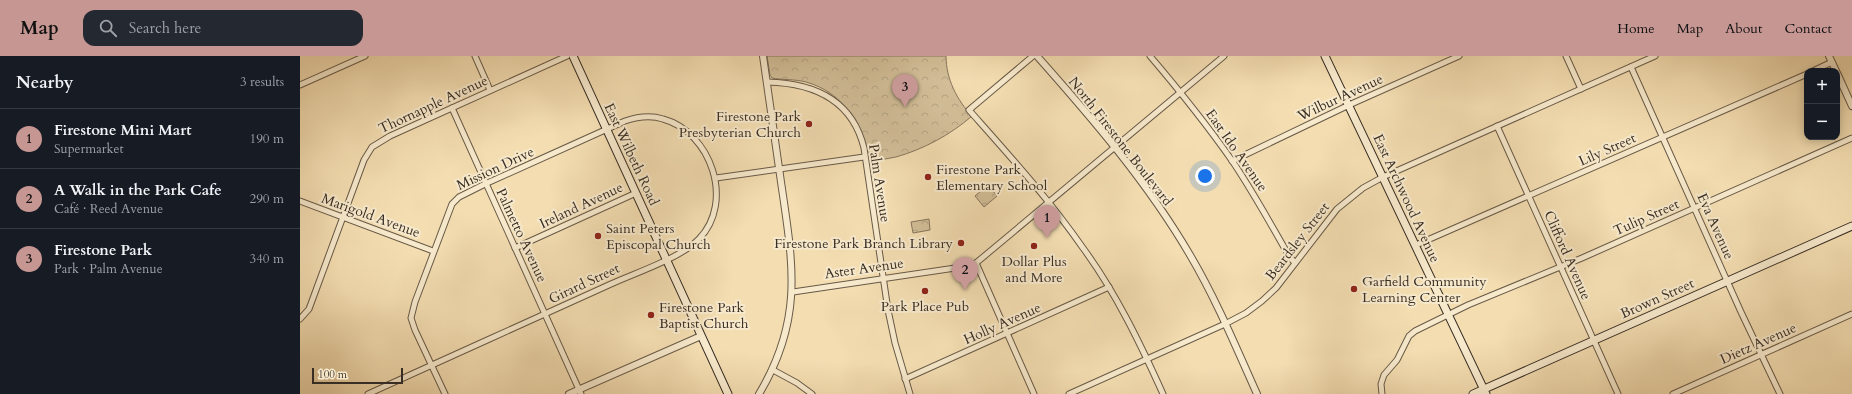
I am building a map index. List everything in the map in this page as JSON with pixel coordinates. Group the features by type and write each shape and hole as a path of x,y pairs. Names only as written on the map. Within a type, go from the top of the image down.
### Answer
{"main road":[{"name":"East Wilbeth Road","path":"573,56 728,394"},
{"name":"East Archwood Avenue","path":"1325,56 1485,392"},
{"name":"Brown Street","path":"1473,394 1485,392 1593,341 1852,226"}],"street":[{"path":"301,82 365,56"},
{"path":"475,56 490,90"},
{"name":"Thornapple Avenue","path":"300,319 309,308 364,160 372,147 382,140 567,56"},
{"path":"759,394 773,370 786,331 792,292 791,251 763,56"},
{"path":"1033,56 969,110 1049,203 1084,248 1128,320 1163,394"},
{"name":"North Firestone Boulevard","path":"1037,56 1142,182 1181,240 1202,277 1257,394"},
{"name":"East Ido Avenue","path":"1150,56 1232,161 1252,192 1289,256 1295,263"},
{"name":"Aster Avenue","path":"792,292 962,267 976,263 1224,56"},
{"name":"Wilbur Avenue","path":"1232,161 1349,105 1459,56"},
{"path":"1566,56 1581,89"},
{"name":"Beardsley Street","path":"1069,394 1225,324 1262,301 1276,288 1337,209 1363,188 1383,177 1655,56"},
{"path":"1817,68 1830,59"},
{"name":"Eva Avenue","path":"1632,67 1727,281 1780,394"},
{"name":"Lily Street","path":"1416,246 1804,75"},
{"path":"1840,80 1852,106"},
{"name":"Palm Avenue","path":"767,82 786,82 808,87 831,98 846,112 854,124 862,142 882,278 895,343 910,394"},
{"name":"Palmetto Avenue","path":"452,108 580,392"},
{"name":"Mission Drive","path":"445,394 431,366 411,318 433,251 452,204 458,197 607,129 637,118 656,118 671,121 680,126 696,139 716,178"},
{"name":"Clifford Avenue","path":"1498,126 1618,394"},
{"name":"Tulip Street","path":"1382,394 1380,384 1384,375 1397,360 1409,336 1415,331 1448,315 1852,138"},
{"path":"716,178 864,156"},
{"name":"Girard Street","path":"368,394 666,259 694,244 714,216 716,204 716,178"},
{"name":"Ireland Avenue","path":"515,248 636,193"},
{"name":"Marigold Avenue","path":"300,201 433,251"},
{"path":"976,263 1034,394"},
{"name":"Holly Avenue","path":"905,379 1109,287"},
{"name":"Dietz Avenue","path":"1673,394 1852,314"},
{"path":"569,394 580,392 701,336"},
{"path":"773,370 802,386 812,394"}],"green space":[{"path":"767,56 946,56 948,73 953,89 972,116 946,135 927,146 896,157 869,162 857,124 850,112 841,102 819,87 806,82 772,78 770,75"},
{"path":"988,185 997,196 984,207 975,196"},
{"path":"929,219 930,230 913,233 911,222"}],"place":[{"name":"Firestone Park","path":"905,107"},
{"name":"Firestone Park Presbyterian Church","path":"809,124"},
{"name":"Firestone Park Elementary School","path":"928,177"},
{"name":"Saint Peters Episcopal Church","path":"598,236"},
{"name":"Firestone Mini Mart","path":"1047,238"},
{"name":"Firestone Park Branch Library","path":"961,243"},
{"name":"Dollar Plus and More","path":"1034,246"},
{"name":"Garfield Community Learning Center","path":"1354,289"},
{"name":"A Walk in the Park Cafe","path":"965,290"},
{"name":"Park Place Pub","path":"925,291"},
{"name":"Firestone Park Baptist Church","path":"651,315"}]}
